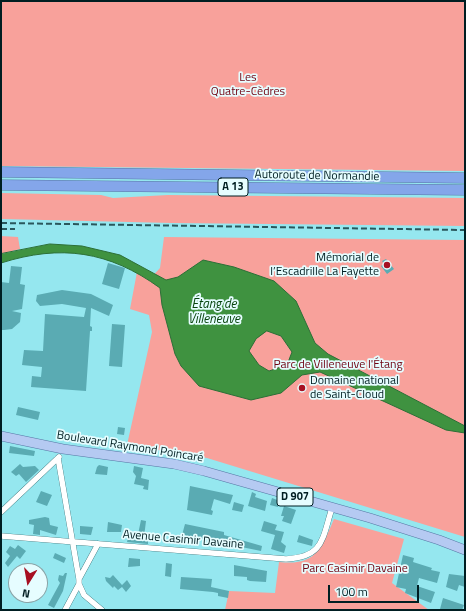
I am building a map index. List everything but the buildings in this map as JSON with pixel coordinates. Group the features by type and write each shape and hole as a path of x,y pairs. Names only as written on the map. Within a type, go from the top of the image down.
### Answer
{"highway":[{"name":"Autoroute de Normandie","path":"1,172 465,178"},
{"name":"Autoroute de Normandie","path":"1,185 465,190"}],"main road":[{"name":"Boulevard Raymond Poincaré","path":"1,436 63,449 148,460 204,470 439,540 465,546"},
{"name":"Boulevard Raymond Poincaré","path":"439,540 465,550"}],"street":[{"path":"1,512 58,458 63,449"},
{"path":"58,458 79,581 84,595 102,610"},
{"name":"Avenue Casimir Davaine","path":"1,536 286,560 300,558 313,553 321,543 332,508"},
{"path":"65,610 98,544"}],"green space":[{"name":"Les Quatre-Cèdres","path":"1,1 465,1 465,171 1,166"},
{"path":"1,193 101,195 113,198 168,195 465,198 465,226 172,223 1,219"},
{"path":"1,236 18,237 20,249 1,254"},
{"name":"Domaine national de Saint-Cloud","path":"164,237 465,240 465,537 207,458 127,445 152,332 149,315 130,309 137,272 149,280 160,268"},
{"name":"Parc Casimir Davaine","path":"334,519 404,539 392,583 429,610 225,610 229,591 275,593 279,562 291,563 301,561 316,553 321,547"}],"water":[{"name":"Étang de Villeneuve","path":"50,244 82,246 120,255 166,280 178,277 203,260 234,267 274,281 296,301 315,343 328,354 465,426 465,433 446,430 320,372 302,375 281,393 251,400 199,386 181,366 175,354 162,305 160,288 122,266 84,254 44,254 23,257 1,263 1,254","holes":["267,331 281,336 292,352 287,365 269,371 259,365 249,351 256,339"]}],"railway":[{"path":"1,223 465,230"},
{"path":"1,229 15,229"}],"place":[{"name":"Mémorial de l’Escadrille La Fayette","path":"387,265"},
{"name":"Domaine national de Saint-Cloud","path":"302,388"}],"park label":[{"name":"Parc de Villeneuve l'Étang","path":"338,365"}]}
